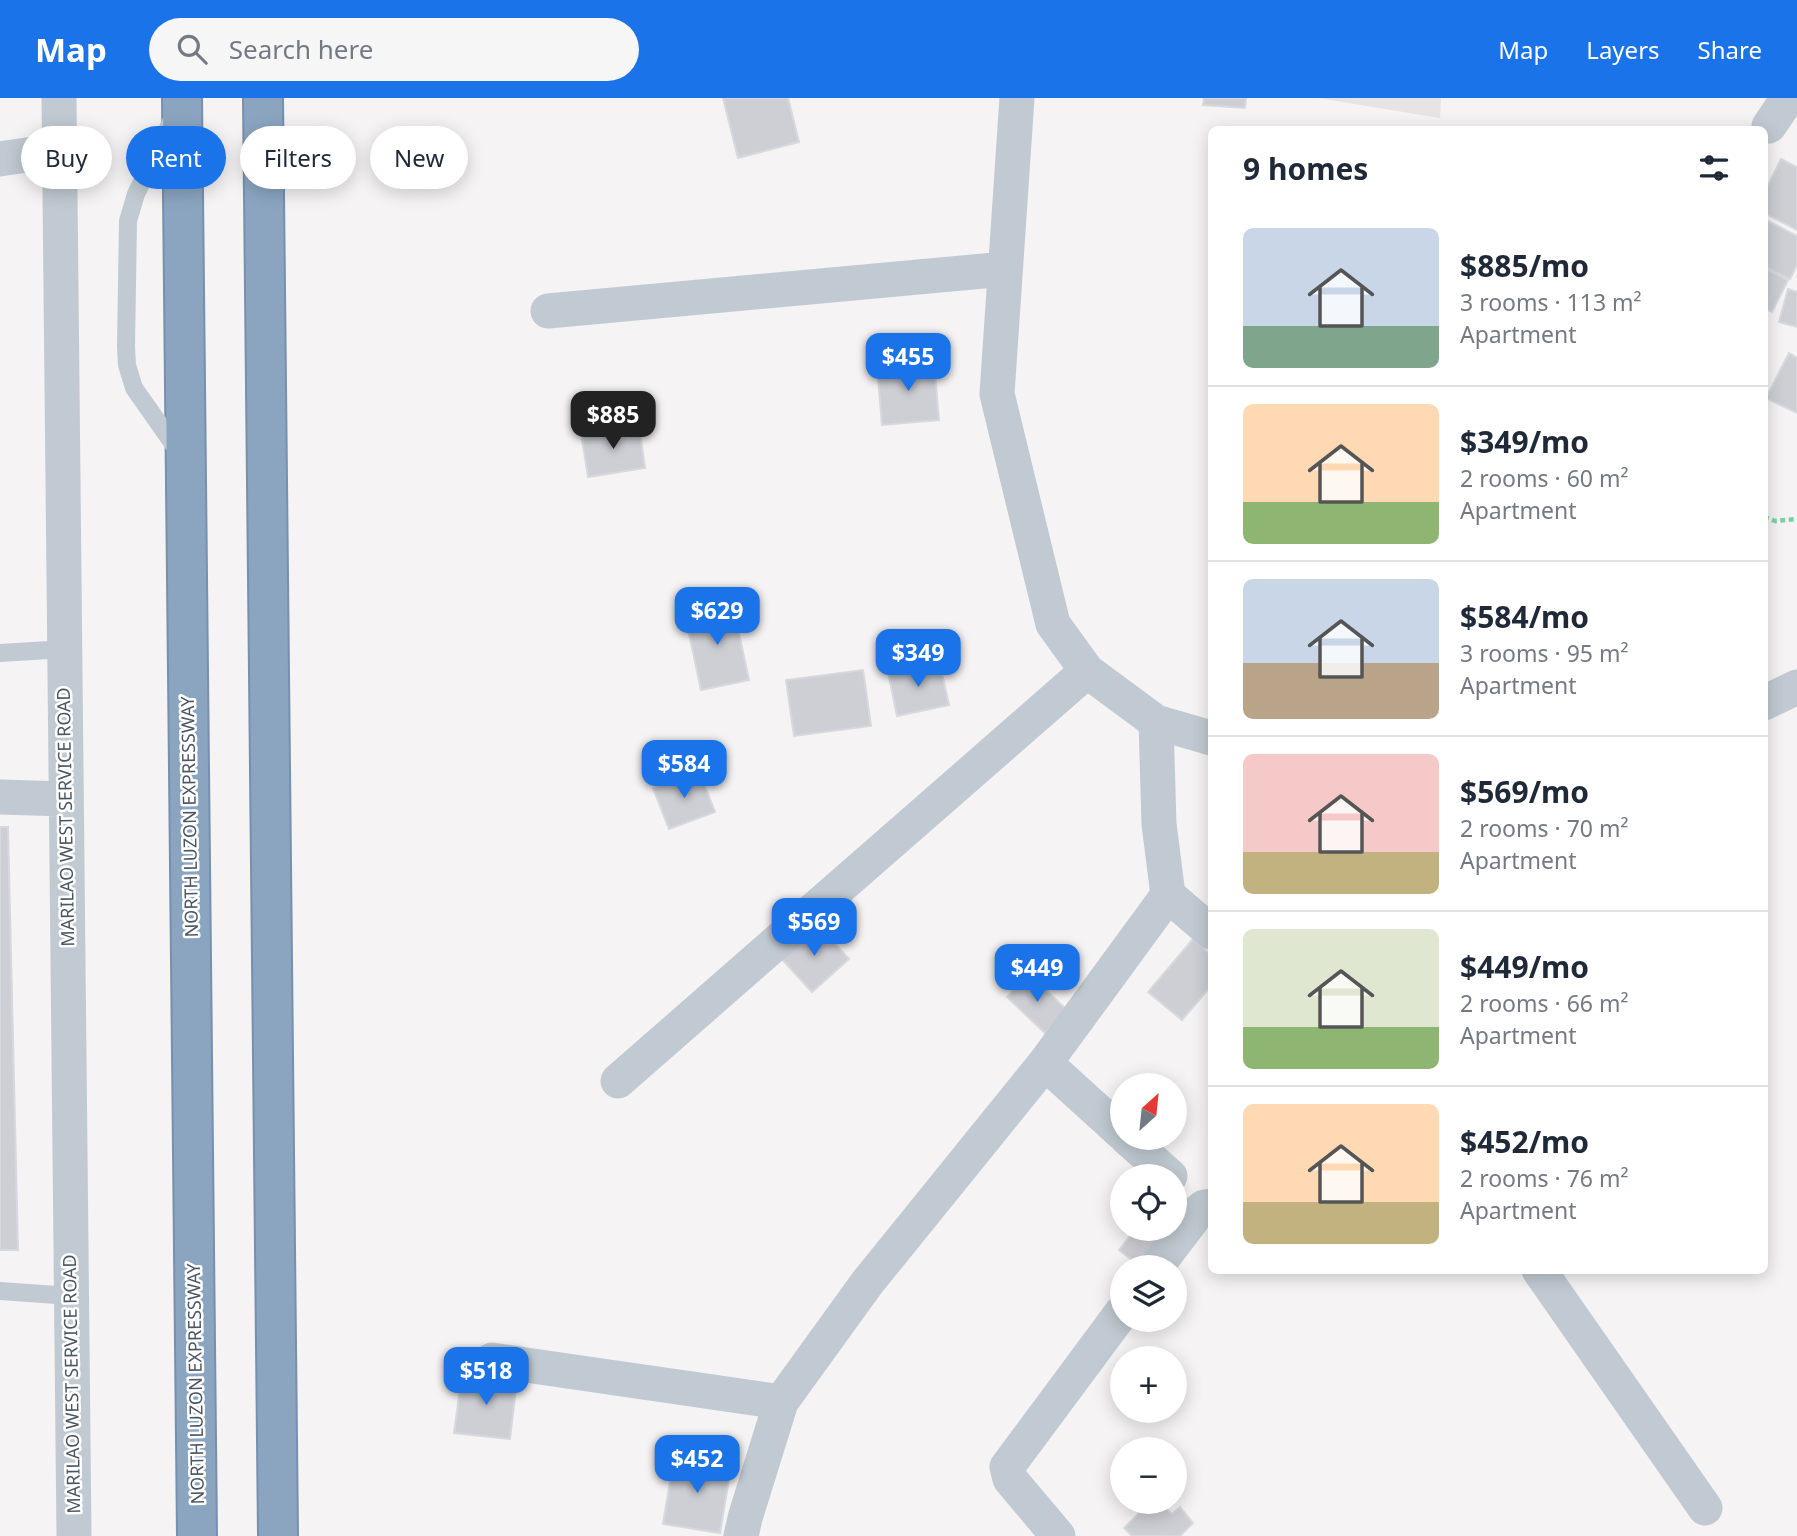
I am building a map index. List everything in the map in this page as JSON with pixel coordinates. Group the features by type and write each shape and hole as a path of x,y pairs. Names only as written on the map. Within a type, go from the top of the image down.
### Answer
{"highway":[{"path":"263,98 278,1536"},
{"name":"NORTH LUZON EXPRESSWAY","path":"182,100 197,1536"}],"street":[{"name":"MARILAO WEST SERVICE ROAD","path":"60,98 60,126"},
{"path":"1017,98 997,394 1053,624 1087,671 1156,722 1208,737"},
{"path":"0,159 21,156"},
{"name":"MARILAO WEST SERVICE ROAD","path":"60,189 74,1536"},
{"path":"548,311 1005,268"},
{"path":"618,1081 1087,671"},
{"path":"1768,701 1797,687"},
{"path":"1156,722 1159,824 1168,895 1208,929"},
{"path":"0,797 65,799"},
{"path":"741,1536 781,1402 867,1283 1045,1063 1168,895"},
{"path":"1045,1063 1110,1122"},
{"path":"1141,1150 1156,1164"},
{"path":"1165,1255 1198,1212 1207,1206 1187,1190"},
{"path":"1542,1274 1705,1508"},
{"path":"1058,1536 1010,1479 1007,1466 1110,1328"},
{"path":"492,1360 781,1402"}],"lane":[{"path":"182,100 136,194 128,221 125,347 134,388 186,461"},
{"path":"0,653 65,649"},
{"path":"0,1292 71,1296"}],"path":[{"path":"1768,519 1775,522 1797,519"}],"shaded area":[{"path":"1318,98 1441,98 1440,118"}],"building":[{"path":"723,98 788,98 799,142 738,158"},
{"path":"1204,98 1246,98 1245,108 1203,105"},
{"path":"1781,159 1797,167 1797,230 1768,215 1768,185"},
{"path":"1768,221 1797,236 1797,265 1790,279 1768,268"},
{"path":"1768,270 1788,280 1772,312 1768,310"},
{"path":"1788,289 1797,292 1797,327 1779,322"},
{"path":"1789,353 1797,358 1797,413 1768,399"},
{"path":"934,361 939,420 882,425 877,366"},
{"path":"639,425 645,468 588,477 581,433"},
{"path":"733,605 749,680 701,690 685,615"},
{"path":"939,661 949,705 897,716 888,672"},
{"path":"863,670 871,726 794,736 786,680"},
{"path":"699,771 715,812 669,829 653,788"},
{"path":"0,827 8,827 18,1250 0,1250"},
{"path":"816,923 849,959 812,992 779,956"},
{"path":"1193,939 1208,952 1208,990 1182,1020 1148,992"},
{"path":"1029,974 1067,1010 1045,1033 1007,997"},
{"path":"1126,1241 1162,1241 1151,1255 1125,1255 1119,1250"},
{"path":"462,1374 517,1380 510,1439 454,1433"},
{"path":"674,1457 731,1467 720,1533 663,1524"},
{"path":"1138,1514 1186,1514 1193,1523 1180,1536 1132,1536 1124,1528"}]}
